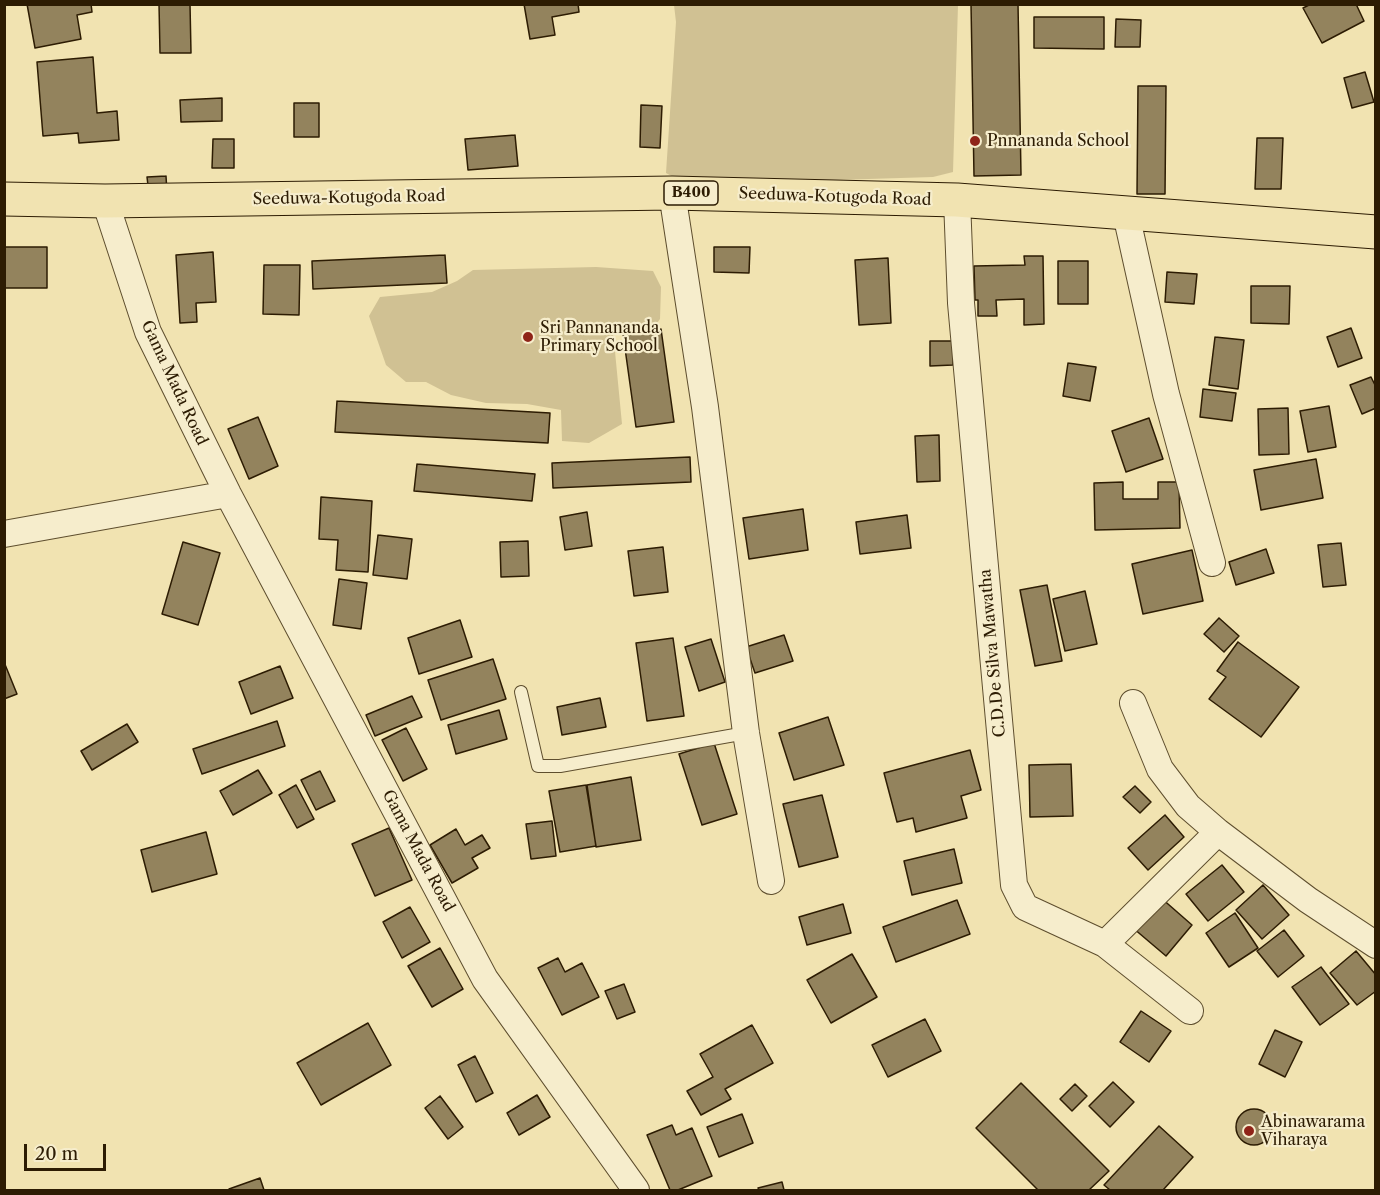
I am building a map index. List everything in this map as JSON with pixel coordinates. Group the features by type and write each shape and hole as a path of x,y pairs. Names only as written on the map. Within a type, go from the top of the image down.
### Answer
{"main road":[{"name":"Seeduwa-Kotugoda Road","path":"4,199 105,201 672,193 957,200 1376,232"}],"street":[{"path":"672,193 705,407 746,733 771,881"},
{"name":"C.D.De Silva Mawatha","path":"957,200 961,303 1014,885 1025,907 1106,944 1190,1011"},
{"name":"Gama Mada Road","path":"105,201 148,332 228,494 485,979 636,1191"},
{"path":"1126,214 1166,394 1212,563"},
{"path":"4,534 123,515 228,494"},
{"path":"1133,703 1160,769 1188,806 1218,832 1308,900 1376,945"},
{"path":"1106,944 1218,832"}],"lane":[{"path":"521,692 538,766 560,766 746,733"}],"shaded area":[{"path":"674,5 958,5 953,172 933,177 739,183 679,180 666,173 676,22"},
{"path":"596,267 653,271 661,287 660,319 657,323 628,325 613,331 622,424 589,443 562,441 561,410 527,404 486,403 451,395 426,382 406,382 386,365 369,316 380,297 432,292 457,281 473,270"}],"building":[{"path":"27,4 91,4 92,12 77,15 81,39 35,48"},
{"path":"159,4 190,4 191,53 160,53"},
{"path":"524,4 578,4 579,12 552,17 555,35 530,39"},
{"path":"971,4 1018,4 1021,175 974,176"},
{"path":"1311,4 1356,4 1364,21 1322,43 1303,8"},
{"path":"1034,17 1104,17 1104,49 1034,48"},
{"path":"1116,19 1141,20 1140,47 1115,47"},
{"path":"93,57 97,113 117,111 119,140 79,143 78,133 43,136 37,62"},
{"path":"1365,72 1374,102 1352,108 1344,78"},
{"path":"1138,86 1166,86 1165,194 1137,194"},
{"path":"222,98 222,121 181,122 180,100"},
{"path":"294,103 319,103 319,137 294,137"},
{"path":"641,105 662,106 660,148 640,147"},
{"path":"515,135 518,166 468,170 465,139"},
{"path":"1257,138 1283,138 1281,189 1255,189"},
{"path":"213,139 234,139 234,168 212,168"},
{"path":"166,176 167,193 149,194 147,177"},
{"path":"4,247 47,247 47,288 4,288"},
{"path":"714,247 750,247 749,273 714,272"},
{"path":"213,252 216,302 196,303 197,322 180,323 176,255"},
{"path":"445,255 447,283 313,289 312,261"},
{"path":"1024,256 1043,256 1044,324 1024,325 1024,299 996,300 997,316 978,316 974,266 1025,265"},
{"path":"888,258 891,323 859,325 855,260"},
{"path":"1058,261 1088,261 1088,304 1058,304"},
{"path":"264,265 300,265 299,315 263,314"},
{"path":"1167,272 1197,274 1194,304 1165,302"},
{"path":"1251,286 1290,286 1289,324 1251,323"},
{"path":"1351,328 1362,358 1338,367 1327,337"},
{"path":"661,329 674,422 636,427 623,334"},
{"path":"1215,337 1244,340 1238,389 1209,385"},
{"path":"930,341 953,341 953,365 930,366"},
{"path":"1068,363 1096,367 1090,401 1063,396"},
{"path":"1371,377 1376,387 1376,408 1362,414 1350,385"},
{"path":"1203,389 1236,393 1232,421 1200,417"},
{"path":"337,401 550,413 548,443 335,432"},
{"path":"1329,406 1336,447 1308,452 1300,411"},
{"path":"1288,408 1289,454 1259,455 1258,409"},
{"path":"258,417 278,466 249,479 228,429"},
{"path":"1149,418 1163,459 1126,472 1112,431"},
{"path":"939,435 940,481 917,482 915,436"},
{"path":"690,457 691,482 553,488 552,463"},
{"path":"1316,459 1323,498 1261,510 1254,470"},
{"path":"417,464 535,474 532,501 414,491"},
{"path":"1123,482 1123,499 1158,499 1158,482 1179,482 1180,528 1095,530 1094,483"},
{"path":"321,497 372,501 368,572 336,570 338,540 319,539"},
{"path":"803,509 808,550 749,559 743,518"},
{"path":"587,512 592,546 565,550 560,517"},
{"path":"907,515 911,548 860,554 856,522"},
{"path":"378,535 412,539 407,579 373,575"},
{"path":"528,541 529,576 501,577 500,542"},
{"path":"183,542 220,553 198,625 162,614"},
{"path":"1341,543 1346,585 1323,587 1318,545"},
{"path":"663,547 668,592 634,596 628,551"},
{"path":"1266,549 1274,573 1236,585 1229,562"},
{"path":"1192,550 1203,601 1143,614 1132,564"},
{"path":"339,579 367,583 361,629 333,625"},
{"path":"1047,585 1062,661 1035,666 1020,590"},
{"path":"1085,591 1097,644 1065,651 1053,599"},
{"path":"1219,618 1239,636 1224,652 1204,634"},
{"path":"460,620 472,657 419,674 408,638"},
{"path":"784,635 793,661 755,673 746,647"},
{"path":"673,638 684,716 647,721 636,643"},
{"path":"711,639 725,682 699,691 685,647"},
{"path":"1238,642 1299,687 1261,737 1209,699 1226,677 1217,671"},
{"path":"493,659 506,699 441,720 428,680"},
{"path":"4,662 17,694 4,699"},
{"path":"280,666 293,698 251,714 239,682"},
{"path":"412,696 422,717 375,736 366,715"},
{"path":"600,698 606,727 562,735 557,707"},
{"path":"499,710 507,739 456,754 448,725"},
{"path":"828,717 844,765 794,780 779,733"},
{"path":"277,721 285,746 202,774 193,749"},
{"path":"127,724 138,742 92,770 81,751"},
{"path":"406,728 427,769 403,781 382,740"},
{"path":"714,743 737,814 702,825 679,754"},
{"path":"970,750 981,790 961,796 967,818 916,832 913,818 897,822 884,773"},
{"path":"1071,764 1073,816 1030,817 1029,765"},
{"path":"258,770 272,793 233,815 220,791"},
{"path":"320,771 335,801 316,810 301,780"},
{"path":"631,777 641,840 596,847 587,785"},
{"path":"296,785 314,819 297,828 279,795"},
{"path":"586,785 596,846 560,852 549,791"},
{"path":"1135,786 1151,802 1140,813 1123,797"},
{"path":"822,795 838,857 799,867 783,804"},
{"path":"1165,815 1184,837 1148,870 1128,848"},
{"path":"552,821 556,856 531,859 526,824"},
{"path":"389,828 412,880 375,896 352,844"},
{"path":"456,829 465,845 482,835 490,848 472,858 478,868 452,883 430,845"},
{"path":"206,832 217,874 152,892 141,850"},
{"path":"954,849 962,883 912,895 904,861"},
{"path":"1222,865 1244,892 1208,921 1186,894"},
{"path":"1263,885 1289,915 1262,939 1236,910"},
{"path":"1160,897 1192,925 1166,956 1133,928"},
{"path":"957,900 970,934 896,962 883,927"},
{"path":"843,904 851,933 807,945 799,917"},
{"path":"410,907 430,942 402,958 383,922"},
{"path":"1235,913 1258,948 1229,967 1206,933"},
{"path":"1284,930 1304,956 1278,977 1257,951"},
{"path":"440,948 463,989 432,1007 408,966"},
{"path":"1356,951 1376,975 1376,991 1357,1005 1330,973"},
{"path":"852,954 877,997 831,1023 807,980"},
{"path":"558,958 565,972 582,963 599,997 562,1015 538,968"},
{"path":"1321,967 1349,1004 1320,1025 1292,987"},
{"path":"624,984 635,1012 617,1019 605,991"},
{"path":"1141,1011 1171,1031 1149,1062 1120,1042"},
{"path":"925,1019 941,1051 888,1077 872,1045"},
{"path":"368,1023 391,1065 321,1105 297,1063"},
{"path":"752,1025 773,1063 725,1089 731,1099 701,1115 687,1091 713,1077 700,1054"},
{"path":"1275,1030 1302,1042 1285,1077 1259,1064"},
{"path":"475,1056 493,1093 476,1102 458,1065"},
{"path":"1113,1082 1134,1102 1110,1127 1089,1106"},
{"path":"1021,1083 1109,1171 1089,1190 1038,1190 976,1128"},
{"path":"1075,1084 1087,1096 1072,1111 1060,1099"},
{"path":"537,1095 550,1117 519,1135 507,1113"},
{"path":"440,1096 463,1127 448,1139 425,1108"},
{"path":"1254,1109 1267,1114 1272,1127 1267,1140 1254,1145 1241,1140 1236,1127 1241,1114"},
{"path":"742,1114 753,1143 719,1157 707,1127"},
{"path":"672,1125 676,1135 692,1128 712,1176 678,1190 670,1190 647,1135"},
{"path":"1159,1126 1193,1157 1163,1190 1110,1190 1104,1185"},
{"path":"260,1178 264,1190 229,1189"},
{"path":"782,1182 784,1190 759,1190 758,1188"}],"place":[{"name":"Pnnananda School","path":"975,141"},
{"name":"Sri Pannananda Primary School","path":"528,337"},
{"name":"Abinawarama Viharaya","path":"1249,1131"}]}
